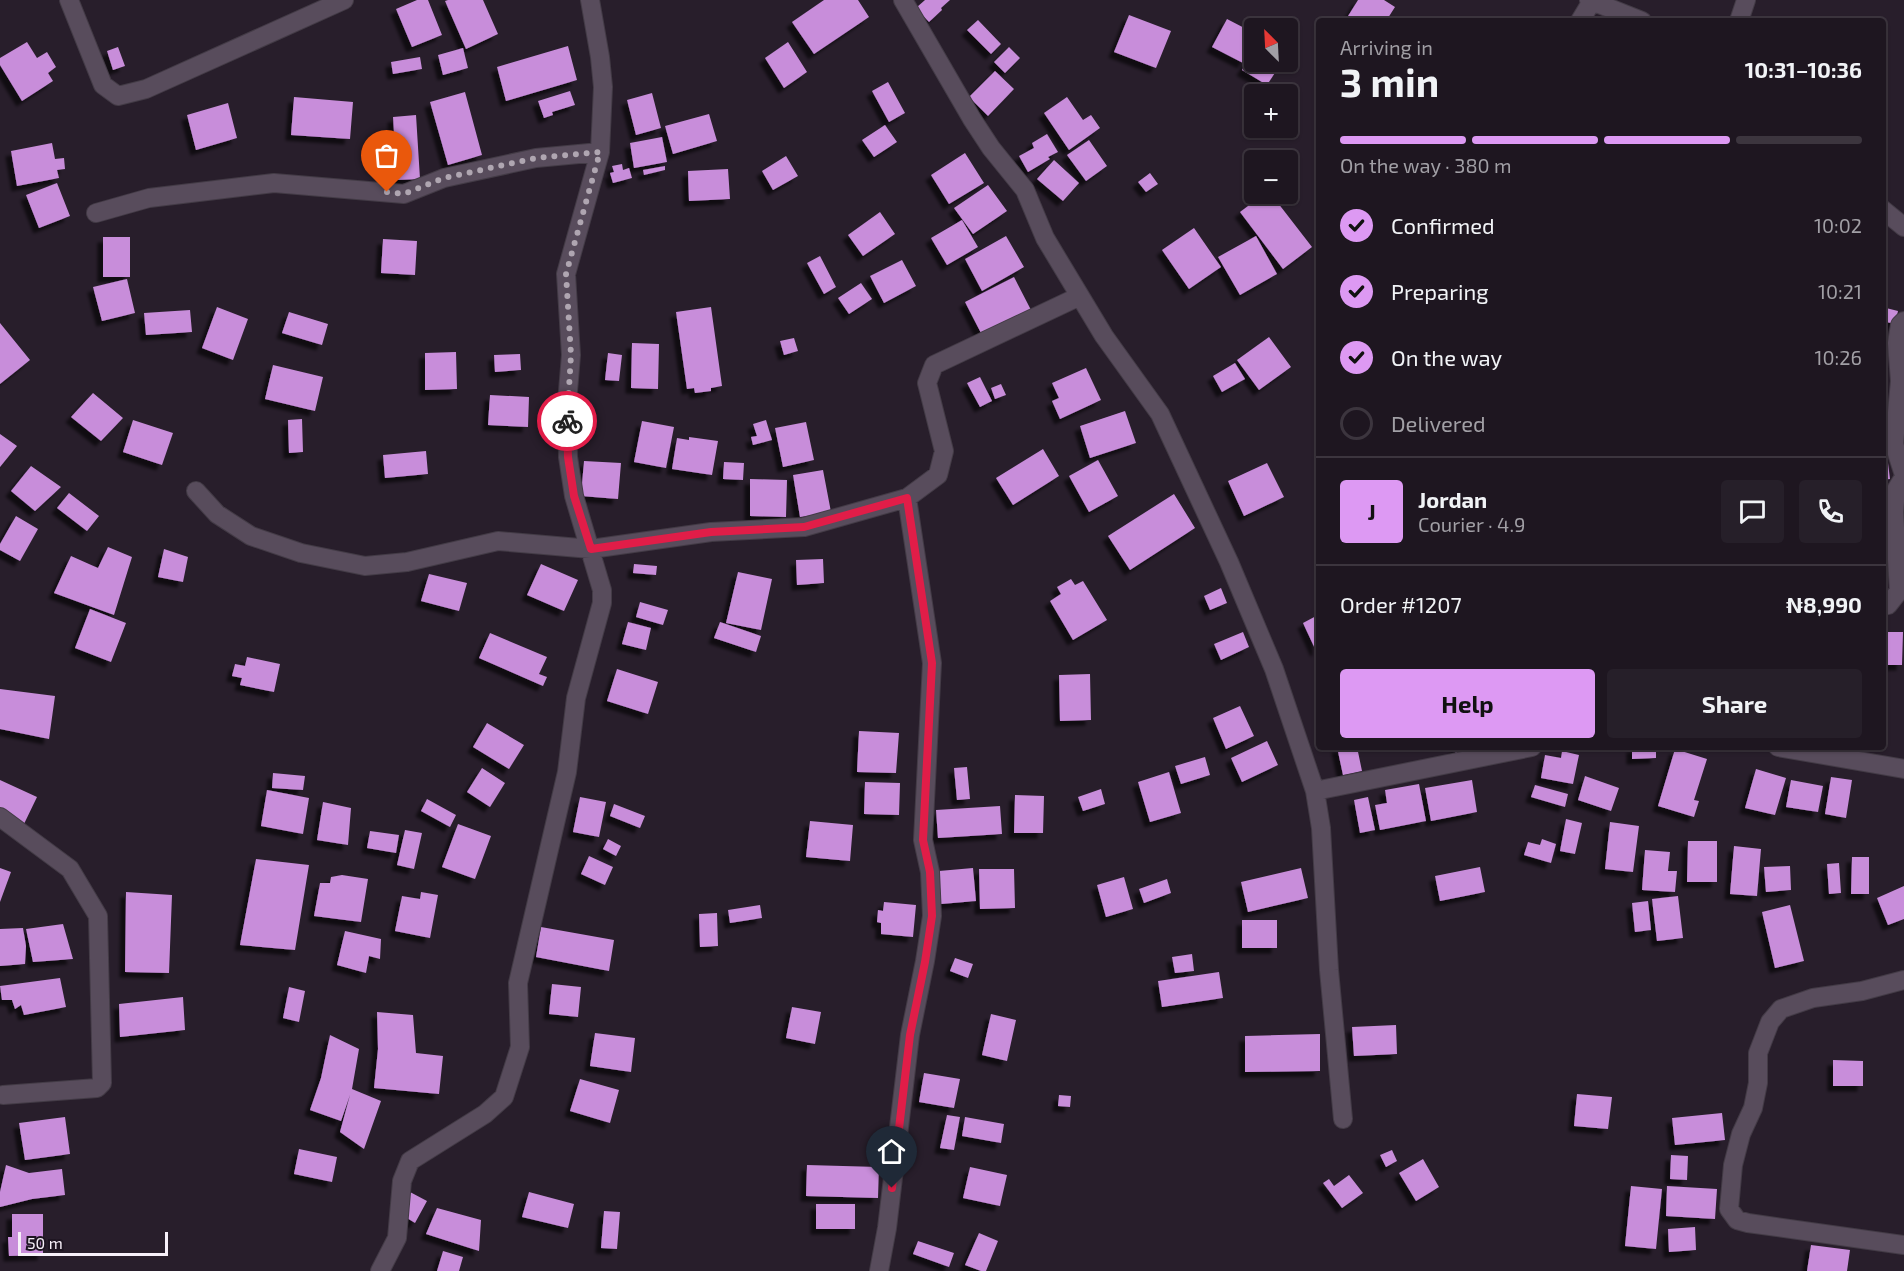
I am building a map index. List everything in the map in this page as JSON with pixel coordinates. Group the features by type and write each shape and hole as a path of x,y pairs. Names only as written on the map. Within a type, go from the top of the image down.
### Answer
{"street":[{"path":"69,0 103,85 118,96 146,89 344,0"},
{"path":"380,1271 397,1238 402,1182 410,1161 485,1114 504,1097 520,1047 518,983 567,772 576,698 602,603 602,590 574,496 568,457 567,404 571,355 566,274 600,152 603,87 590,0"},
{"path":"903,0 972,119 991,148 1025,190 1045,238 1104,336 1160,414 1229,562 1274,669 1315,791 1321,828 1329,970 1343,1119"},
{"path":"1740,18 1746,0"},
{"path":"1582,18 1590,1 1634,18"},
{"path":"96,213 149,198 274,183 404,194 444,178 536,158 600,152"},
{"path":"1886,212 1904,227"},
{"path":"196,491 217,514 251,536 301,554 365,566 407,562 498,541 591,549 711,532 804,527 907,498 938,475 944,451 927,383 934,365 1080,296"},
{"path":"1886,605 1899,591 1894,512 1896,490 1904,476 1894,444 1900,381 1897,343 1900,325 1904,321"},
{"path":"879,1271 887,1228 910,1035 932,916 930,872 923,840 932,663 907,498"},
{"path":"1315,791 1517,750"},
{"path":"1795,750 1904,769"},
{"path":"0,817 70,869 98,916 102,1083 97,1088 3,1095"},
{"path":"1904,980 1862,991 1813,998 1781,1009 1770,1022 1758,1053 1758,1083 1753,1108 1741,1134 1733,1165 1729,1209 1737,1220 1748,1223 1904,1245"}],"building":[{"path":"417,0 428,0 442,35 412,47 396,9"},
{"path":"483,0 498,34 466,49 445,1"},
{"path":"824,0 858,0 869,17 814,54 792,22"},
{"path":"925,0 950,0 929,22 916,8"},
{"path":"1358,0 1384,0 1395,7 1388,18 1347,18"},
{"path":"1129,15 1171,31 1156,68 1114,52"},
{"path":"1227,19 1244,28 1243,63 1212,47"},
{"path":"978,20 1001,44 991,54 967,30"},
{"path":"27,42 37,58 47,52 56,67 48,73 53,81 22,101 0,65 0,58"},
{"path":"788,42 807,72 784,88 765,58"},
{"path":"568,46 577,80 506,101 497,67"},
{"path":"118,47 125,66 113,70 107,51"},
{"path":"1009,47 1020,58 1005,73 994,62"},
{"path":"463,48 468,68 443,75 438,55"},
{"path":"420,57 422,69 393,74 391,62"},
{"path":"995,71 1014,89 988,116 969,97"},
{"path":"1245,72 1275,72 1265,84"},
{"path":"888,82 905,113 889,122 872,91"},
{"path":"570,91 575,105 552,112 553,115 544,118 538,101"},
{"path":"465,92 482,155 448,165 430,102"},
{"path":"652,93 661,128 636,135 627,100"},
{"path":"294,97 353,102 350,139 291,135"},
{"path":"1067,97 1083,120 1091,115 1100,128 1069,150 1044,113"},
{"path":"228,103 237,138 196,150 187,115"},
{"path":"709,114 717,141 673,154 665,126"},
{"path":"416,115 420,179 397,180 393,117"},
{"path":"885,125 897,142 874,157 862,140"},
{"path":"1047,134 1058,152 1028,172 1019,156 1034,148 1032,143"},
{"path":"662,137 667,162 634,168 630,143"},
{"path":"1089,140 1107,166 1086,181 1067,155"},
{"path":"52,143 55,159 64,158 65,169 57,170 59,178 17,186 11,151"},
{"path":"965,153 984,183 949,204 931,175"},
{"path":"786,156 798,176 773,190 762,171"},
{"path":"1054,160 1079,183 1063,201 1037,179"},
{"path":"622,164 623,170 629,168 632,178 613,183 610,173 614,172 612,166"},
{"path":"665,166 665,170 644,175 643,170"},
{"path":"728,169 730,199 689,201 688,171"},
{"path":"1150,173 1158,184 1146,192 1138,182"},
{"path":"57,183 70,216 39,228 26,195"},
{"path":"988,185 1007,211 973,234 954,208"},
{"path":"1251,204 1279,204 1312,247 1283,269 1240,212"},
{"path":"880,212 895,234 863,256 848,235"},
{"path":"962,220 978,247 947,265 931,238"},
{"path":"1194,228 1221,267 1189,289 1162,250"},
{"path":"1006,236 1024,267 982,291 965,259"},
{"path":"1256,236 1277,274 1240,295 1218,257"},
{"path":"103,237 130,237 130,277 103,277"},
{"path":"383,239 417,241 415,275 381,273"},
{"path":"820,256 836,287 824,294 807,263"},
{"path":"902,260 916,286 884,303 870,276"},
{"path":"1014,277 1031,310 982,335 965,302"},
{"path":"127,279 135,313 102,321 93,287"},
{"path":"861,283 872,299 849,314 838,298"},
{"path":"217,307 248,319 233,360 202,348"},
{"path":"711,307 722,386 711,388 711,391 695,393 694,388 687,389 676,312"},
{"path":"1886,308 1898,311 1895,324 1886,322"},
{"path":"190,310 192,332 146,335 144,313"},
{"path":"289,312 328,324 322,345 282,333"},
{"path":"0,323 30,360 0,384"},
{"path":"1269,337 1291,367 1259,390 1237,360"},
{"path":"794,338 798,351 784,355 780,341"},
{"path":"632,343 659,344 658,389 631,388"},
{"path":"456,352 457,389 425,390 425,353"},
{"path":"608,353 622,355 619,381 605,380"},
{"path":"520,354 521,370 495,372 494,355"},
{"path":"1235,363 1245,379 1222,392 1213,376"},
{"path":"273,365 323,377 315,411 265,399"},
{"path":"1086,368 1101,400 1060,419 1052,401 1059,398 1052,383"},
{"path":"980,377 992,401 980,407 967,383"},
{"path":"1001,384 1006,395 995,399 991,388"},
{"path":"93,393 123,418 101,441 71,417"},
{"path":"490,395 529,397 528,427 488,425"},
{"path":"1125,411 1136,443 1090,458 1080,426"},
{"path":"302,419 303,452 289,453 288,420"},
{"path":"133,420 173,433 162,465 123,452"},
{"path":"766,420 772,440 753,445 751,437 757,436 753,424"},
{"path":"642,421 674,427 666,468 634,462"},
{"path":"806,422 814,460 783,467 775,428"},
{"path":"0,434 17,446 0,467"},
{"path":"689,437 718,441 712,475 672,469 677,438 689,440"},
{"path":"1043,449 1059,476 1013,505 996,478"},
{"path":"426,451 428,474 385,478 383,455"},
{"path":"1098,460 1118,496 1089,512 1069,476"},
{"path":"584,461 621,463 618,499 581,496"},
{"path":"724,462 744,463 743,480 723,479"},
{"path":"1267,463 1284,497 1244,516 1228,481"},
{"path":"1886,463 1888,463 1890,479 1886,480"},
{"path":"31,466 61,487 35,511 11,491"},
{"path":"823,470 831,512 800,517 793,475"},
{"path":"750,479 787,480 786,517 750,516"},
{"path":"69,493 99,516 87,531 57,508"},
{"path":"1174,494 1195,528 1130,570 1108,536"},
{"path":"16,516 38,529 20,561 0,550 0,544"},
{"path":"108,547 132,557 114,615 54,593 71,556 98,568"},
{"path":"164,549 188,557 183,582 158,577"},
{"path":"823,559 824,583 797,585 796,560"},
{"path":"541,564 578,580 564,611 527,595"},
{"path":"634,564 657,566 656,575 633,573"},
{"path":"738,572 772,579 761,630 726,623"},
{"path":"429,574 467,583 459,611 421,601"},
{"path":"1071,579 1075,585 1083,581 1107,620 1073,640 1050,601 1061,594 1057,587"},
{"path":"1221,588 1227,603 1210,610 1204,596"},
{"path":"640,602 668,610 663,625 636,617"},
{"path":"90,609 126,623 111,662 75,648"},
{"path":"1316,616 1316,651 1303,623"},
{"path":"628,622 651,628 646,650 622,644"},
{"path":"720,622 761,636 756,652 714,638"},
{"path":"1243,632 1249,647 1221,660 1214,644"},
{"path":"1886,632 1903,632 1902,665 1886,665"},
{"path":"490,633 547,657 539,674 547,677 543,686 479,658"},
{"path":"247,657 280,664 274,692 240,685 242,678 232,676 235,664 245,666"},
{"path":"617,669 658,682 648,714 607,701"},
{"path":"1090,674 1091,720 1060,721 1059,675"},
{"path":"0,689 55,696 49,739 0,729"},
{"path":"1240,706 1254,736 1226,749 1213,718"},
{"path":"487,723 524,745 509,769 473,747"},
{"path":"859,731 899,733 896,773 857,772"},
{"path":"1267,741 1278,765 1242,782 1231,758"},
{"path":"1338,750 1358,750 1362,771 1343,775"},
{"path":"1455,750 1480,750 1456,755"},
{"path":"1632,750 1656,750 1656,758 1632,759"},
{"path":"1675,750 1707,759 1694,800 1699,801 1694,817 1658,806"},
{"path":"1562,751 1579,755 1573,784 1541,778 1545,755 1561,758"},
{"path":"1205,757 1210,775 1181,784 1175,766"},
{"path":"967,767 970,799 957,800 954,768"},
{"path":"482,768 505,783 490,807 467,792"},
{"path":"1756,769 1786,778 1775,815 1745,808"},
{"path":"1169,772 1181,813 1150,822 1138,782"},
{"path":"273,773 305,776 303,790 272,788"},
{"path":"1585,776 1619,788 1611,811 1578,800"},
{"path":"1831,777 1852,780 1846,818 1825,814"},
{"path":"0,780 37,797 23,826 0,809"},
{"path":"1472,780 1477,812 1431,821 1425,788"},
{"path":"1791,780 1823,786 1818,812 1786,807"},
{"path":"865,782 900,783 899,815 864,814"},
{"path":"1419,784 1426,821 1380,830 1375,805 1387,803 1385,790"},
{"path":"1535,785 1568,794 1565,807 1531,797"},
{"path":"1101,789 1105,804 1083,811 1078,797"},
{"path":"267,790 309,798 303,834 261,826"},
{"path":"1015,795 1044,796 1043,833 1014,833"},
{"path":"580,797 606,802 599,837 573,832"},
{"path":"1368,797 1375,830 1360,833 1354,800"},
{"path":"427,799 456,815 450,827 421,811"},
{"path":"323,802 351,808 348,845 317,840"},
{"path":"614,804 645,816 640,828 610,816"},
{"path":"1000,806 1002,834 938,838 936,810"},
{"path":"1566,819 1582,823 1575,854 1560,851"},
{"path":"810,821 853,825 850,861 806,857"},
{"path":"1610,822 1639,826 1633,872 1605,869"},
{"path":"458,824 491,836 475,879 442,867"},
{"path":"405,830 422,833 414,869 397,865"},
{"path":"370,831 399,835 396,853 367,848"},
{"path":"608,839 621,846 616,856 603,849"},
{"path":"1542,839 1556,844 1551,863 1524,855 1528,842 1540,845"},
{"path":"1688,841 1717,841 1717,882 1687,882"},
{"path":"1734,846 1761,849 1757,896 1730,894"},
{"path":"1645,850 1670,852 1668,871 1677,871 1675,892 1642,890"},
{"path":"589,856 613,867 605,885 581,874"},
{"path":"1852,857 1869,857 1869,894 1851,894"},
{"path":"256,859 309,865 295,950 240,945"},
{"path":"1839,863 1841,893 1829,894 1827,864"},
{"path":"1790,866 1791,890 1766,892 1764,867"},
{"path":"1480,867 1485,892 1440,901 1435,876"},
{"path":"0,868 11,872 0,902"},
{"path":"973,868 976,901 941,904 939,871"},
{"path":"1301,868 1308,898 1248,912 1241,882"},
{"path":"979,869 1014,869 1015,908 980,909"},
{"path":"342,875 368,879 361,922 314,916 320,883 330,883 331,877"},
{"path":"1124,877 1133,909 1106,917 1097,885"},
{"path":"1167,879 1171,893 1144,903 1139,889"},
{"path":"1904,886 1904,919 1888,925 1877,898"},
{"path":"126,892 172,895 169,973 125,972"},
{"path":"421,892 438,895 430,938 395,931 402,896 420,899"},
{"path":"1678,896 1683,938 1657,941 1652,899"},
{"path":"1648,901 1651,930 1635,932 1632,903"},
{"path":"884,902 916,905 913,937 881,934 881,923 877,922 878,910 883,911"},
{"path":"760,905 762,918 730,923 728,910"},
{"path":"1790,905 1804,961 1775,968 1762,912"},
{"path":"717,913 718,946 700,947 699,914"},
{"path":"1242,920 1277,920 1277,948 1242,948"},
{"path":"63,924 73,959 33,962 26,929"},
{"path":"541,927 614,940 609,971 536,957"},
{"path":"23,928 26,946 25,964 0,966 0,929"},
{"path":"345,931 381,939 380,959 369,956 366,973 337,965"},
{"path":"1192,954 1194,971 1175,973 1172,957"},
{"path":"955,958 973,964 968,978 950,971"},
{"path":"1219,972 1223,998 1162,1007 1158,981"},
{"path":"60,978 66,1007 24,1015 21,1005 15,1009 12,1000 2,1000 0,986"},
{"path":"552,984 581,987 578,1017 549,1014"},
{"path":"289,987 305,991 299,1022 283,1018"},
{"path":"183,997 185,1030 120,1037 119,1004"},
{"path":"792,1007 821,1012 815,1044 786,1038"},
{"path":"377,1012 413,1015 416,1053 443,1056 439,1094 374,1088 378,1049"},
{"path":"991,1014 1016,1020 1007,1061 982,1055"},
{"path":"1396,1025 1397,1054 1354,1056 1352,1027"},
{"path":"595,1033 635,1038 631,1072 590,1066"},
{"path":"1320,1034 1320,1071 1245,1072 1245,1036"},
{"path":"330,1035 359,1049 352,1089 381,1101 364,1149 340,1132 350,1095 341,1121 310,1110 321,1078"},
{"path":"1833,1060 1863,1061 1863,1086 1833,1086"},
{"path":"924,1073 960,1079 954,1108 919,1102"},
{"path":"580,1079 619,1090 610,1123 570,1111"},
{"path":"1577,1094 1612,1097 1608,1129 1574,1126"},
{"path":"1059,1095 1071,1096 1070,1107 1058,1106"},
{"path":"1722,1113 1725,1140 1675,1145 1672,1118"},
{"path":"947,1115 960,1117 954,1150 940,1148"},
{"path":"65,1117 70,1154 25,1160 19,1123"},
{"path":"965,1117 1004,1124 1001,1143 962,1136"},
{"path":"299,1149 337,1157 332,1182 294,1174"},
{"path":"1392,1150 1397,1161 1386,1167 1380,1155"},
{"path":"1671,1155 1688,1156 1687,1180 1670,1179"},
{"path":"1423,1159 1439,1187 1416,1201 1399,1173"},
{"path":"6,1165 29,1173 62,1169 65,1195 32,1199 0,1207 0,1192"},
{"path":"807,1165 879,1167 878,1198 806,1196"},
{"path":"970,1167 1007,1175 1000,1206 963,1198"},
{"path":"1349,1175 1363,1193 1342,1208 1323,1183 1329,1179 1334,1186"},
{"path":"1631,1186 1662,1189 1656,1249 1625,1246"},
{"path":"1667,1186 1717,1189 1715,1219 1666,1216"},
{"path":"410,1192 427,1201 415,1223 399,1213"},
{"path":"529,1192 574,1204 568,1228 522,1217"},
{"path":"816,1204 855,1204 855,1229 816,1229"},
{"path":"437,1208 481,1220 479,1251 426,1234"},
{"path":"604,1211 620,1212 617,1249 601,1248"},
{"path":"12,1214 43,1214 43,1255 9,1256 8,1237 12,1237"},
{"path":"1695,1227 1696,1250 1669,1252 1668,1229"},
{"path":"979,1233 998,1241 986,1271 965,1265"},
{"path":"918,1241 954,1253 949,1267 913,1254"},
{"path":"1811,1245 1850,1250 1847,1271 1807,1271"},
{"path":"443,1251 463,1257 459,1271 437,1271"}],"way so far":[{"path":"387,192 404,194 444,178 536,158 600,152 566,274 571,355 567,421"}],"route":[{"path":"567,421 568,457 574,496 591,549 711,532 804,527 907,498 932,663 923,840 930,872 932,916 910,1035 892,1188"}]}
